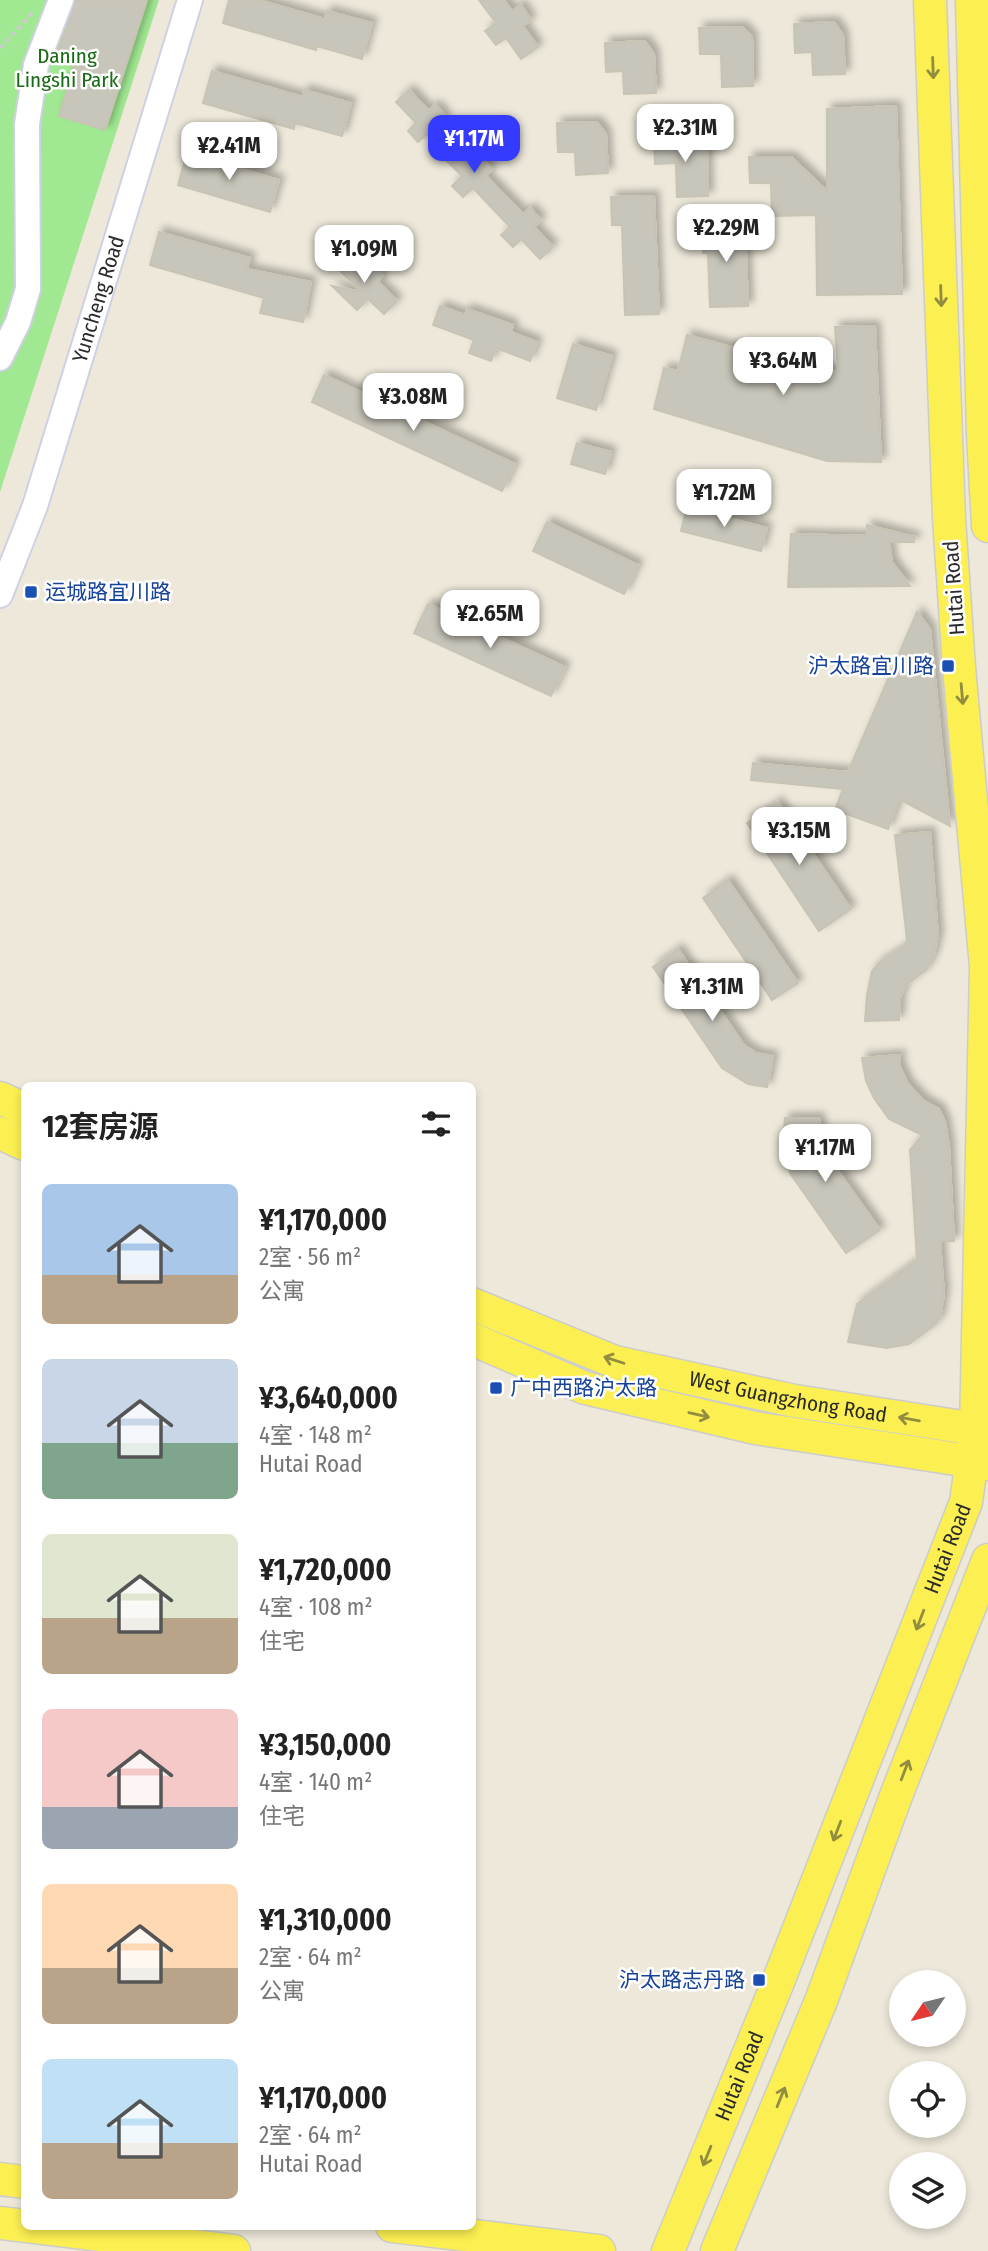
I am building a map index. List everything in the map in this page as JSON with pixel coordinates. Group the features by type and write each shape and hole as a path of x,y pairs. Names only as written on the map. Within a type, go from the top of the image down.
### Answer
{"main road":[{"name":"Hutai Road","path":"668,2251 788,1956 980,1463 986,967 949,518 930,0"},
{"name":"Hutai Road","path":"972,0 983,435 988,526"},
{"path":"0,1098 21,1108"},
{"path":"0,1133 21,1143"},
{"name":"West Guangzhong Road","path":"476,1306 615,1362 795,1401 982,1431"},
{"name":"West Guangzhong Road","path":"476,1341 585,1388 755,1428 980,1463"},
{"name":"Hutai Road","path":"717,2251 821,2001 901,1783 988,1560"},
{"path":"0,2179 21,2182"},
{"path":"0,2223 21,2226"},
{"path":"58,2230 234,2251"},
{"path":"425,2230 600,2251"}],"street":[{"path":"0,358 18,322 28,289 27,124 36,65 61,0"},
{"name":"Yuncheng Road","path":"0,595 35,506 190,0"}],"path":[{"path":"0,48 37,8"}],"green space":[{"name":"Daning Lingshi Park","path":"0,0 159,0 0,492"}],"building":[{"path":"76,0 147,0 105,130 59,116 74,66 55,60"},
{"path":"229,0 259,0 325,19 327,11 372,23 362,59 317,46 316,50 223,23"},
{"path":"479,0 504,0 512,11 521,5 531,20 523,26 538,47 521,59 506,38 496,45 485,31 496,23"},
{"path":"834,22 843,35 845,74 813,75 812,52 795,53 794,24"},
{"path":"742,27 752,37 753,86 722,87 721,54 700,54 699,28"},
{"path":"645,41 654,54 656,93 624,94 623,71 606,72 605,43"},
{"path":"212,71 303,97 304,90 351,103 342,136 295,123 294,129 203,103"},
{"path":"409,90 429,111 435,105 446,116 440,122 477,161 481,157 492,169 486,176 523,214 530,208 541,220 534,227 553,247 540,259 521,239 513,247 501,235 510,227 473,188 463,197 452,186 462,176 443,157 446,154 427,134 418,142 408,131 416,123 396,102"},
{"path":"896,106 902,294 817,295 816,215 772,216 771,183 750,183 749,157 791,157 827,191 827,109"},
{"path":"597,122 606,134 608,173 576,175 575,152 558,152 557,123"},
{"path":"696,137 707,147 708,196 677,197 676,163 655,164 654,138"},
{"path":"187,153 279,180 270,212 178,185"},
{"path":"654,196 659,314 625,315 622,225 612,225 611,197"},
{"path":"745,223 748,306 710,307 708,253 703,253 702,224"},
{"path":"159,232 250,258 247,269 311,282 303,322 260,313 264,298 150,265"},
{"path":"346,252 365,270 371,264 383,275 378,282 397,301 384,314 368,299 357,310 332,286 362,292 334,265"},
{"path":"440,306 465,315 467,309 513,325 511,332 537,342 530,361 496,348 491,361 469,353 474,340 433,325"},
{"path":"875,326 881,462 827,461 654,409 664,368 678,371 687,335 818,370 838,370 835,327"},
{"path":"573,344 612,356 596,410 557,398"},
{"path":"324,375 515,464 502,491 312,402"},
{"path":"577,443 611,452 605,474 571,464"},
{"path":"687,507 767,528 761,551 681,531"},
{"path":"547,522 638,565 624,594 533,551"},
{"path":"867,525 915,537 914,542 889,542 892,562 910,586 788,587 791,534 868,536"},
{"path":"428,604 565,667 551,696 414,633"},
{"path":"917,612 930,629 950,826 899,799 888,829 835,810 843,789 751,780 753,763 848,772"},
{"path":"778,802 851,909 819,931 747,823"},
{"path":"930,832 938,936 934,954 926,970 905,986 900,998 899,1020 865,1021 872,971 880,962 903,948 907,940 895,835"},
{"path":"728,880 798,983 772,1000 703,898"},
{"path":"678,949 744,1045 756,1053 773,1056 767,1087 748,1084 722,1068 653,967"},
{"path":"900,1055 899,1065 908,1084 923,1100 939,1109 945,1122 949,1146 954,1241 940,1241 944,1294 940,1318 909,1344 887,1348 848,1342 857,1304 917,1260 910,1150 922,1135 889,1119 866,1081 862,1058"},
{"path":"785,1118 819,1118 826,1154 880,1230 846,1253 790,1173 783,1143"}],"place":[{"name":"运城路宜川路","path":"31,592"},
{"name":"沪太路宜川路","path":"948,666"},
{"name":"广中西路沪太路","path":"496,1388"},
{"name":"沪太路志丹路","path":"759,1980"}]}
